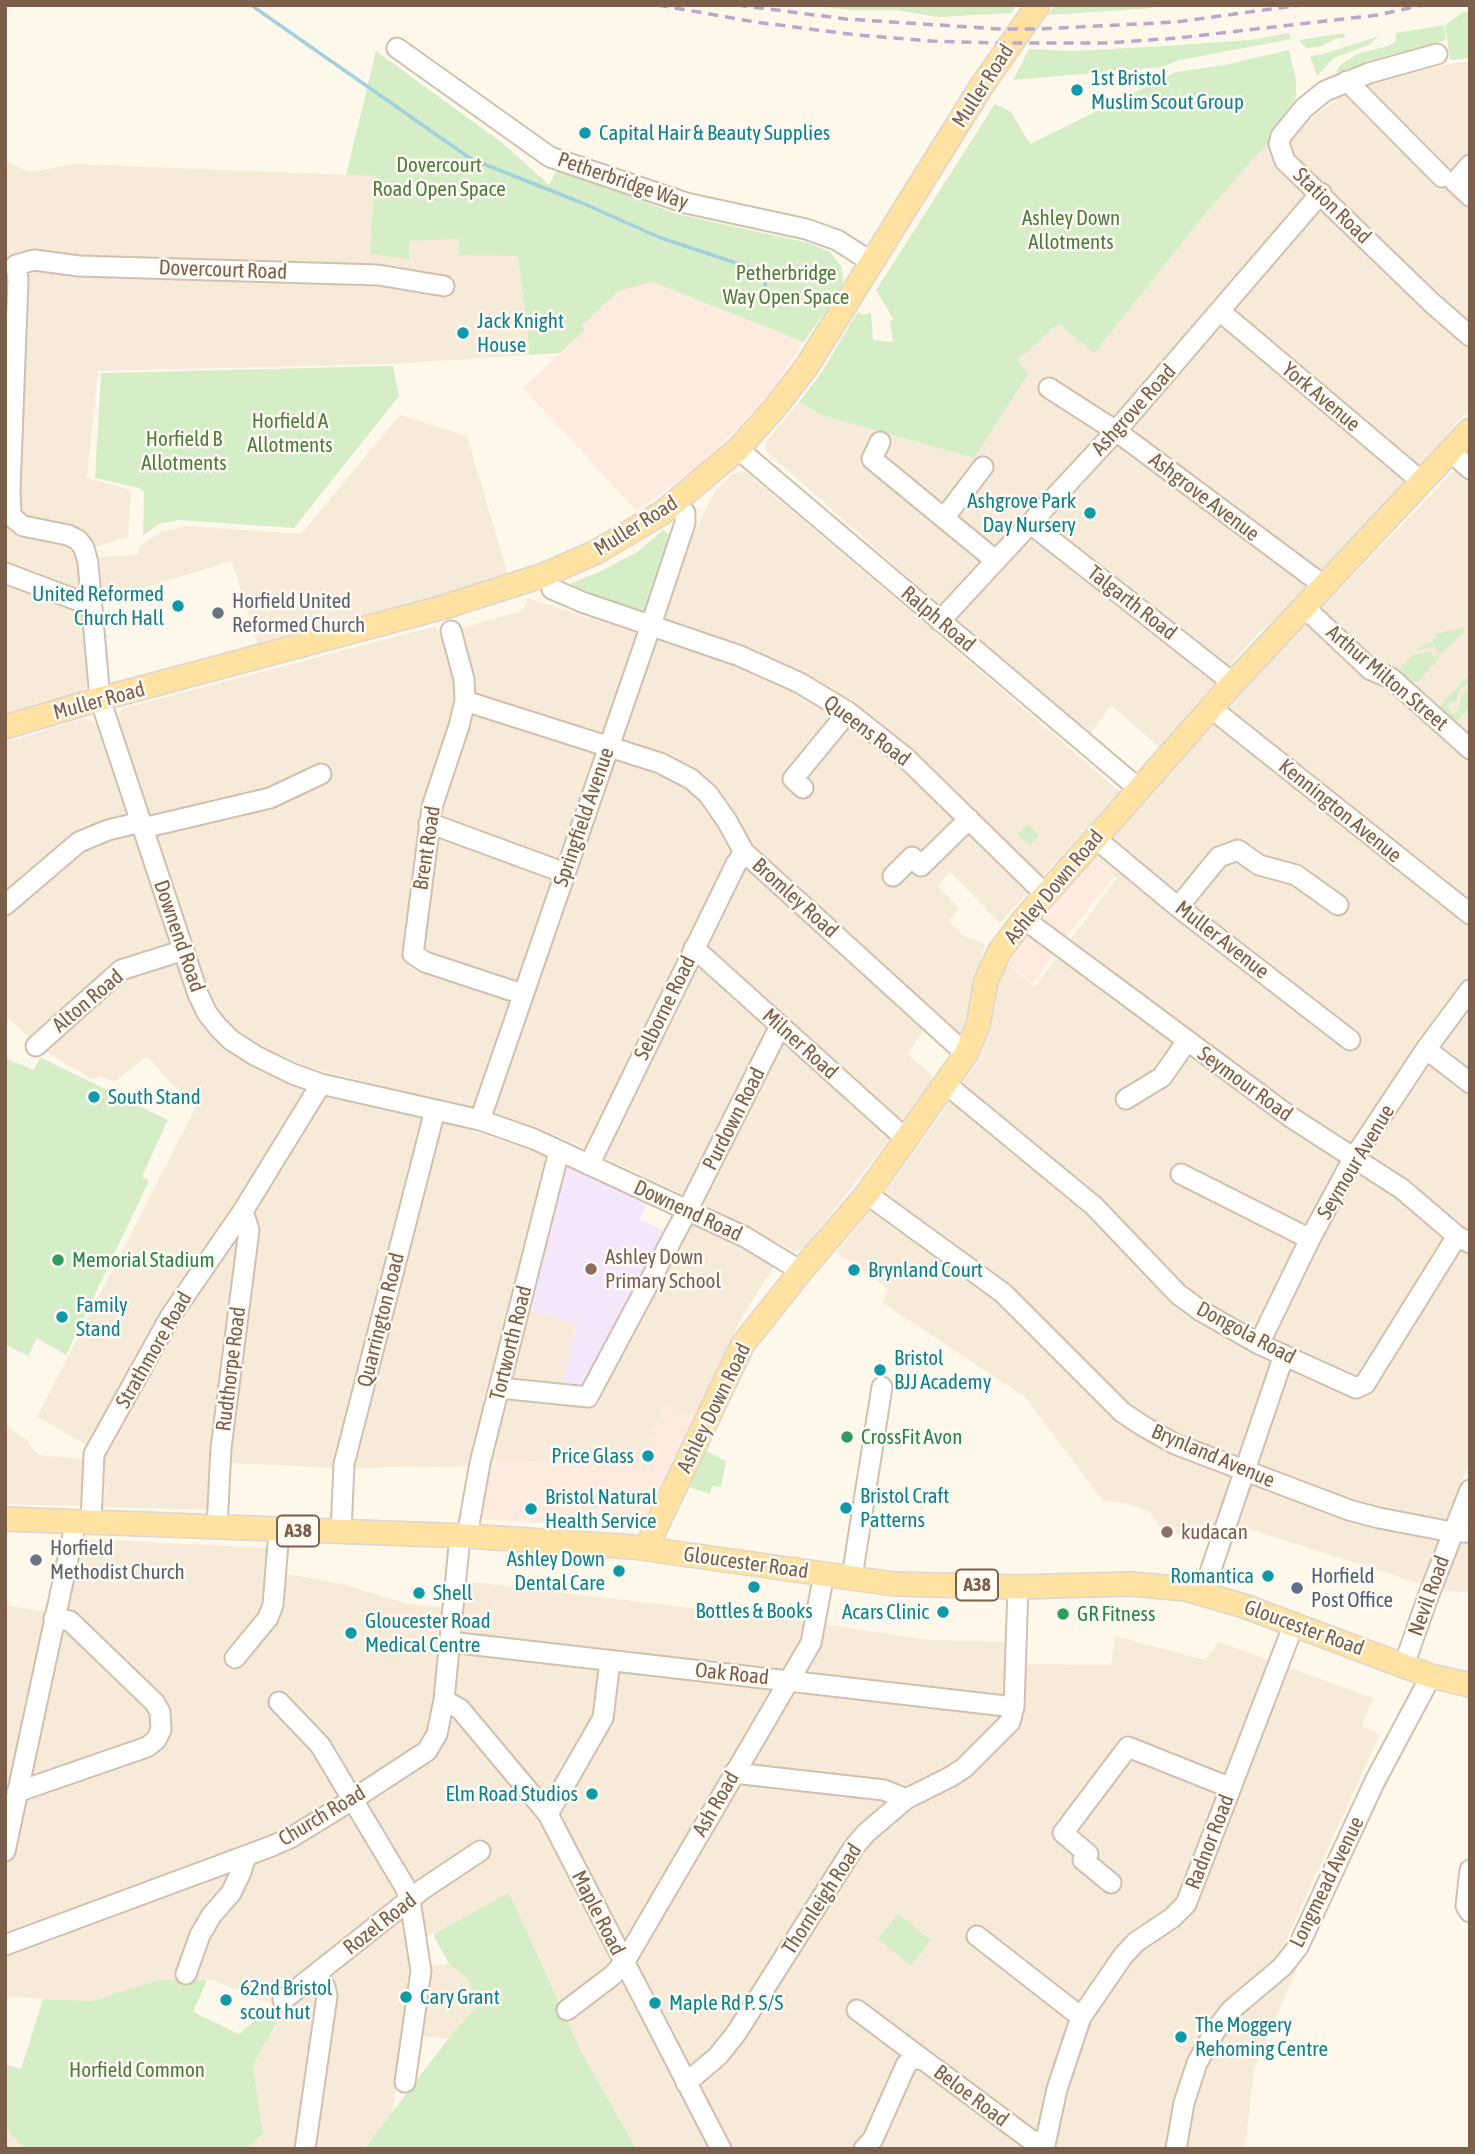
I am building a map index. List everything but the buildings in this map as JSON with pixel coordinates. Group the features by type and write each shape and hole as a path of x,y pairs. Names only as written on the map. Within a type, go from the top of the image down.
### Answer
{"main road":[{"name":"Muller Road","path":"5,727 100,699 447,619 596,552 662,513 738,449 807,366 981,87 1038,5"},
{"name":"Ashley Down Road","path":"646,1548 743,1344 867,1194 966,1054 978,1025 986,981 999,952 1045,894 1233,683 1470,430"},
{"name":"Gloucester Road","path":"5,1519 463,1536 646,1548 894,1584 1018,1587 1131,1584 1203,1592 1431,1676 1470,1685"}],"street":[{"name":"Petherbridge Way","path":"397,48 550,157 686,204 806,229 845,244 873,263"},
{"name":"Station Road","path":"1437,54 1347,81 1321,93 1304,108 1281,136 1279,144 1285,161 1470,336"},
{"path":"1347,81 1442,177"},
{"path":"1470,165 1455,182 1470,195"},
{"name":"Ashgrove Road","path":"940,621 1116,431 1321,193"},
{"name":"Dovercourt Road","path":"10,261 34,260 79,266 378,275 444,286"},
{"name":"Downend Road","path":"10,261 18,280 9,510 11,523 68,535 78,540 84,548 88,563 100,699 198,994 218,1027 231,1040 256,1056 321,1084 480,1120 521,1134 745,1237 801,1271"},
{"name":"York Avenue","path":"1221,312 1421,481"},
{"name":"Ashgrove Avenue","path":"1049,388 1116,431 1323,585"},
{"path":"880,442 872,459 996,561"},
{"name":"Ralph Road","path":"738,449 1139,789"},
{"path":"1450,451 1470,469"},
{"path":"944,518 983,467"},
{"name":"Springfield Avenue","path":"480,1120 651,625 685,523 685,513"},
{"name":"Talgarth Road","path":"1031,524 1233,683"},
{"path":"5,573 90,605"},
{"name":"Queens Road","path":"552,589 740,656 800,683 848,712 905,757 1045,894"},
{"name":"Arthur Milton Street","path":"1304,607 1371,670 1391,677 1470,749"},
{"name":"Brent Road","path":"447,619 464,679 465,701 438,784 429,823 413,954 425,962 522,994"},
{"name":"Bromley Road","path":"465,701 660,763 691,779 708,794 744,852 966,1054"},
{"name":"Kennington Avenue","path":"1211,708 1470,914"},
{"path":"803,788 793,779 848,712"},
{"path":"5,905 79,842 108,830 270,798 321,774"},
{"path":"892,876 912,857 921,866 969,819"},
{"path":"429,823 565,873"},
{"name":"Muller Avenue","path":"1096,838 1178,907 1350,1040"},
{"path":"1178,907 1219,857 1238,850 1259,865 1296,874 1338,905"},
{"name":"Selborne Road","path":"589,1165 694,948 744,852"},
{"name":"Seymour Road","path":"1024,919 1289,1116 1402,1189 1464,1239"},
{"name":"Milner Road","path":"694,948 906,1139"},
{"name":"Alton Road","path":"36,1045 121,970 184,950"},
{"name":"Seymour Avenue","path":"1259,1344 1353,1159 1426,1049 1470,990"},
{"name":"Purdown Road","path":"500,1388 588,1397 687,1211 780,1026"},
{"path":"1125,1099 1162,1077 1187,1041"},
{"path":"1426,1049 1470,1083"},
{"name":"Strathmore Road","path":"5,1851 54,1618 84,1522 94,1454 170,1317 243,1211 321,1084"},
{"name":"Dongola Road","path":"946,1084 1094,1206 1178,1294 1201,1311 1259,1344 1356,1388 1365,1384 1464,1239"},
{"name":"Quarrington Road","path":"341,1532 344,1464 435,1110"},
{"name":"Tortworth Road","path":"463,1536 559,1151"},
{"path":"1181,1174 1310,1240"},
{"name":"Brynland Avenue","path":"867,1194 1003,1293 1122,1412 1175,1444 1349,1510 1461,1532"},
{"name":"Rudthorpe Road","path":"217,1528 221,1448 249,1230 243,1211"},
{"path":"1203,1592 1284,1355"},
{"path":"852,1577 883,1387"},
{"name":"Nevil Road","path":"1404,1665 1461,1532 1470,1490"},
{"path":"235,1658 268,1618 273,1605 279,1530"},
{"name":"Church Road","path":"5,1945 292,1837 427,1751 437,1734 444,1700 463,1536"},
{"name":"Ash Road","path":"567,2010 624,1964 789,1681 814,1632 824,1574"},
{"name":"Thornleigh Road","path":"686,2083 718,2056 737,2032 854,1847 866,1833 906,1799 964,1768 1010,1722 1014,1707 1018,1587"},
{"path":"18,1792 147,1747 156,1740 162,1721 155,1703 69,1621 54,1618"},
{"name":"Radnor Road","path":"1045,2146 1057,2089 1082,2017 1123,1956 1136,1942 1172,1918 1186,1904 1294,1624"},
{"name":"Oak Road","path":"450,1642 1014,1707"},
{"path":"548,1814 603,1718 610,1661"},
{"name":"Longmead Avenue","path":"1176,2149 1184,2103 1197,2063 1215,2031 1231,2010 1282,1966 1298,1947 1375,1782 1431,1676"},
{"name":"Maple Road","path":"444,1700 460,1709 548,1814 720,2149"},
{"path":"279,1702 320,1745 405,1886 410,1900 421,1971 405,2082"},
{"path":"1111,1883 1083,1860 1088,1854 1063,1833 1128,1747 1231,1788"},
{"path":"734,1773 884,1790 906,1799"},
{"name":"Rozel Road","path":"283,2000 410,1900 480,1851"},
{"path":"186,1974 200,1935 211,1916 231,1893 246,1856"},
{"path":"1470,1870 1466,1906 1470,1912"},
{"path":"978,1936 1082,2017"},
{"path":"305,2149 327,1996 325,1987 316,1975"},
{"path":"857,2010 925,2061"},
{"name":"Beloe Road","path":"864,2149 873,2139 906,2065 917,2058 925,2061 1031,2140 1045,2146"}],"shaded area":[{"path":"1470,62 1470,409 1290,607 1258,633 1160,748 1111,705 1088,737 766,451 767,440 799,402 821,415 974,458 1017,360 1059,324 1094,352 1209,209 1268,142 1288,143 1305,123 1350,89 1453,63"},
{"path":"5,162 32,172 73,164 375,176 408,259 408,241 459,239 458,255 518,255 530,355 389,364 98,371 87,478 131,490 128,537 73,553 77,563 88,684 79,695 5,714"},
{"path":"652,282 804,342 770,392 736,430 698,466 637,511 523,388 585,330 582,325 619,291"},
{"path":"400,415 467,436 508,575 434,601 257,643 232,561 103,600 100,557 138,555 139,547 161,532 186,526 301,534"},
{"path":"1458,467 1470,478 1470,1461 1421,1584 1218,1519 1210,1536 1164,1534 1150,1512 1125,1503 1103,1501 1025,1397 883,1303 888,1288 836,1252 884,1194 977,1063 990,1032 993,985 1003,960 1035,987 1117,878 1092,856 1257,674"},
{"path":"742,471 1120,792 1000,923 950,872 937,886 959,908 949,921 963,935 985,944 962,1033 952,1034 932,1018 907,1054 936,1079 805,1247 796,1252 702,1203 547,1131 493,1114 307,1067 266,1048 236,1029 222,1016 206,983 118,717 124,708 436,626 439,634 523,611 527,598 656,639 695,531 715,491 731,475"},
{"path":"84,718 96,724 170,943 115,960 30,1038 5,1015 5,743"},
{"path":"1090,857 1114,876 1067,935 1033,984 1003,959"},
{"path":"177,963 192,1008 209,1035 229,1052 261,1072 304,1090 454,1125 549,1156 513,1306 577,1324 558,1403 597,1406 690,1222 738,1242 771,1261 773,1268 741,1318 694,1419 664,1406 636,1469 478,1457 474,1466 338,1468 213,1462 211,1510 104,1507 105,1451 89,1446 37,1417 198,1103 171,1083 147,1056 114,1082 102,1076 91,1079 46,1051 122,979"},
{"name":"Ashley Down Primary School","path":"564,1164 648,1202 640,1219 663,1231 583,1389 562,1386 577,1324 528,1309"},
{"path":"664,1406 695,1420 643,1529 478,1519 488,1458 636,1469"},
{"path":"5,1425 27,1440 38,1455 85,1459 83,1506 5,1504"},
{"path":"83,1539 271,1548 272,1571 342,1584 408,1604 462,1609 464,1581 810,1622 929,1640 1008,1642 1008,1664 1111,1665 1115,1636 1205,1660 1219,1642 1373,1698 1362,1726 1380,1734 1288,1936 1302,1957 1254,2069 1245,2149 636,2149 581,2051 509,1894 414,1943 416,1968 449,1964 467,1978 476,1998 475,2008 448,2039 406,2034 392,2113 364,2149 250,2149 247,2146 263,2134 253,2065 284,2009 212,1980 158,1980 92,2001 11,1997 5,1994 5,1605 64,1615"},
{"path":"1459,1540 1470,1540 1470,1592 1442,1591"},
{"path":"5,2127 25,2149 5,2149"}],"green space":[{"path":"806,5 1017,5 1011,13 938,17 895,10 850,10"},
{"path":"1055,5 1156,5 1153,8 1048,15"},
{"path":"1470,11 1470,58 1450,60 1445,25 1463,12"},
{"path":"1444,25 1446,40 1375,59 1336,73 1339,66 1357,54 1388,46 1396,41 1396,33"},
{"path":"1289,33 1291,39 1180,60 1162,67 1013,80 1029,49 1074,51 1165,46 1250,40"},
{"path":"1344,33 1345,38 1338,38 1319,47 1307,48 1300,40"},
{"path":"1379,36 1369,45 1334,58 1317,76 1310,56"},
{"name":"Ashley Down Allotments","path":"1289,50 1296,80 1296,96 1292,108 1273,137 1209,209 1094,353 1059,324 1017,360 1028,374 974,458 821,415 799,402 822,372 858,311 863,315 871,312 873,340 893,342 890,321 894,320 876,290 995,104 1011,112 1030,144 1176,72 1225,65"},
{"name":"Dovercourt Road Open Space","path":"376,51 505,145 549,185 557,169 677,214 809,243 830,252 842,267 843,285 804,342 652,282 619,291 582,325 585,330 560,353 530,355 518,256 458,255 459,239 409,241 409,259 370,254 375,176 346,175"},
{"path":"393,366 399,396 294,528 178,520 159,524 143,535 144,492 139,488 95,478 101,373"},
{"path":"663,530 669,534 671,541 644,611 570,589 571,583 639,551"},
{"path":"1462,628 1465,630 1443,652 1437,653 1435,646 1416,651 1422,645 1427,645 1427,642 1432,643 1436,638 1435,634"},
{"path":"1431,651 1433,657 1442,655 1419,680 1413,683 1400,671 1412,655"},
{"path":"1470,674 1470,683 1460,688 1456,701 1447,706 1451,714 1458,712 1461,697 1470,686 1470,707 1456,722 1441,709 1441,705"},
{"path":"1027,824 1039,835 1030,845 1017,834"},
{"name":"Memorial Stadium","path":"40,1057 168,1120 142,1176 149,1181 66,1355 37,1338 28,1356 5,1344 5,1058 34,1070"},
{"path":"702,1449 726,1461 721,1487 712,1486 710,1494 685,1486"},
{"path":"509,1893 581,2051 636,2149 364,2149 475,2008 476,1998 467,1978 449,1964 433,1934"},
{"path":"898,1914 931,1940 911,1965 878,1939"},
{"name":"Horfield Common","path":"158,1980 207,1980 193,2012 239,2034 273,2005 284,2009 253,2065 263,2134 245,2149 25,2149 5,2127 5,2064 21,2069 43,1999 92,2001"}],"waterway":[{"path":"251,5 471,159 580,202 661,238 763,272 767,296"}],"railway":[{"path":"658,5 755,22 857,35 994,43 1106,43 1178,38 1378,15 1422,5"},
{"path":"737,5 846,19 1000,29 1176,22 1301,5"}],"place":[{"name":"1st Bristol Muslim Scout Group","path":"1077,90"},
{"name":"Capital Hair & Beauty Supplies","path":"585,133"},
{"name":"Jack Knight House","path":"463,333"},
{"name":"Ashgrove Park Day Nursery","path":"1090,513"},
{"name":"United Reformed Church Hall","path":"178,606"},
{"name":"Horfield United Reformed Church","path":"218,613"},
{"name":"South Stand","path":"94,1097"},
{"name":"Memorial Stadium","path":"58,1260"},
{"name":"Ashley Down Primary School","path":"591,1269"},
{"name":"Brynland Court","path":"854,1270"},
{"name":"Family Stand","path":"62,1317"},
{"name":"Bristol BJJ Academy","path":"880,1370"},
{"name":"CrossFit Avon","path":"847,1437"},
{"name":"Price Glass","path":"648,1456"},
{"name":"Bristol Craft Patterns","path":"846,1508"},
{"name":"Bristol Natural Health Service","path":"531,1509"},
{"name":"kudacan","path":"1167,1532"},
{"name":"Horfield Methodist Church","path":"36,1560"},
{"name":"Ashley Down Dental Care","path":"619,1571"},
{"name":"Romantica","path":"1268,1576"},
{"name":"Bottles & Books","path":"754,1587"},
{"name":"Horfield Post Office","path":"1297,1588"},
{"name":"Shell","path":"419,1593"},
{"name":"Acars Clinic","path":"943,1612"},
{"name":"GR Fitness","path":"1063,1614"},
{"name":"Gloucester Road Medical Centre","path":"351,1633"},
{"name":"Elm Road Studios","path":"592,1794"},
{"name":"Cary Grant","path":"406,1997"},
{"name":"62nd Bristol scout hut","path":"226,2000"},
{"name":"Maple Rd P. S/S","path":"655,2003"},
{"name":"The Moggery Rehoming Centre","path":"1181,2037"}],"park label":[{"name":"Petherbridge Way Open Space","path":"786,285"},
{"name":"Horfield A Allotments","path":"290,433"},
{"name":"Horfield B Allotments","path":"184,451"}]}
